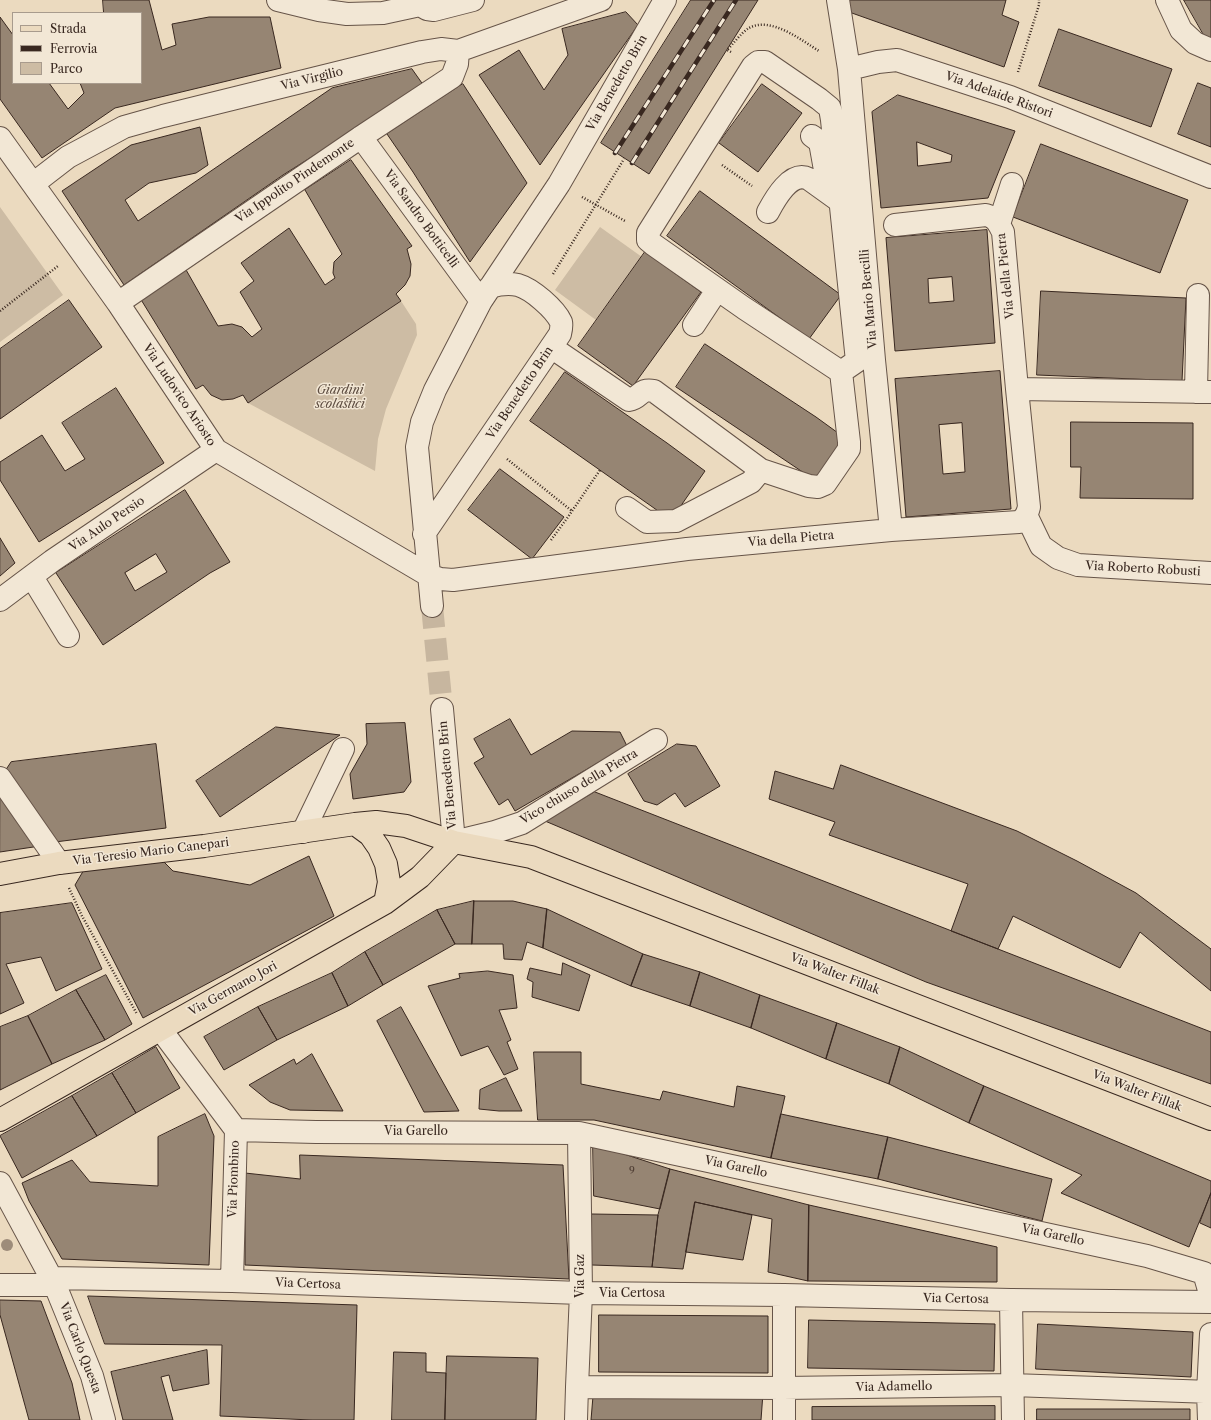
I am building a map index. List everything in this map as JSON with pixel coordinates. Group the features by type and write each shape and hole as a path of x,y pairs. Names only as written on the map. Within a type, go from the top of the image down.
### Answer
{"main road":[{"name":"Via Teresio Mario Canepari","path":"0,874 59,863 204,846 376,822 406,826 454,842"},
{"path":"355,824 370,835 380,848 386,864 389,882 385,902"},
{"name":"Via Germano Jori","path":"0,1120 385,902 420,877 454,842"},
{"name":"Via Walter Fillak","path":"454,842 531,857 1211,1119"}],"street":[{"path":"278,0 319,10 347,14 383,12 419,3 427,9 434,10 473,0"},
{"name":"Via Virgilio","path":"32,184 68,157 124,127 422,52 441,49 458,51 601,0"},
{"path":"838,0 849,69"},
{"path":"1167,0 1181,30 1195,43 1211,50"},
{"name":"Via Benedetto Brin","path":"432,606 424,534 417,447 422,422 435,390 486,294 559,184 660,1"},
{"name":"Via Ippolito Pindemonte","path":"118,303 361,137 452,77 457,64 458,51"},
{"name":"Via Adelaide Ristori","path":"849,69 878,62 897,60 1010,98 1211,177"},
{"name":"Via Mario Bercilli","path":"857,364 717,290 648,240 648,233 753,66 758,62 765,62 830,108 834,131 857,364 891,530"},
{"name":"Via Mario Bercilli","path":"551,347 629,400 634,400 642,392 648,390 654,391 761,470 809,486 818,487 825,484 849,449 857,364 849,69"},
{"path":"812,136 820,142 824,170 841,202"},
{"name":"Via Sandro Botticelli","path":"361,137 486,294"},
{"name":"Via Ludovico Ariosto","path":"0,138 118,303 216,450 428,575"},
{"path":"771,207 788,183 798,177 804,176 841,202"},
{"path":"999,224 1012,184"},
{"name":"Via della Pietra","path":"428,575 440,579 453,580 687,549 891,530 1013,523 1024,519 1028,514 1028,507 1003,232 994,217 986,216 895,224"},
{"name":"Via Benedetto Brin","path":"424,534 560,334 562,328 561,322 547,304 526,288 518,285 502,284 486,294"},
{"path":"694,325 717,290"},
{"path":"1017,389 1203,392 1198,295"},
{"name":"Via Aulo Persio","path":"0,600 52,561 216,450"},
{"path":"627,508 647,522 676,521 751,482 761,470"},
{"name":"Via Roberto Robusti","path":"1024,519 1028,519 1041,546 1058,558 1078,565 1211,573"},
{"path":"32,577 68,636"},
{"name":"Via Benedetto Brin","path":"442,708 454,842"},
{"name":"Vico chiuso della Pietra","path":"454,842 495,832 522,823 656,740"},
{"path":"303,832 343,749"},
{"path":"0,778 59,863"},
{"name":"Via Piombino","path":"161,1030 236,1130 232,1281"},
{"name":"Via Garello","path":"236,1130 316,1132 579,1133 1147,1256 1204,1273 1211,1297"},
{"name":"Via Gaz","path":"576,1420 576,1387 581,1293 579,1133"},
{"name":"Via Carlo Questa","path":"0,1183 54,1281 92,1376 104,1420"},
{"name":"Via Certosa","path":"0,1286 54,1281 232,1281 581,1293 1211,1302"},
{"path":"784,1295 784,1420"},
{"path":"1011,1300 1013,1420"},
{"path":"1209,1420 1211,1334"},
{"name":"Via Adamello","path":"576,1387 783,1388 1012,1385 1210,1392"}],"path":[{"path":"1010,98 1039,5 1039,0"},
{"path":"727,50 749,28 772,25 791,34 849,69"},
{"path":"701,149 771,207"},
{"path":"610,213 596,205 624,159"},
{"path":"0,311 49,274"},
{"path":"502,455 572,511"},
{"path":"568,517 600,470"},
{"path":"59,863 82,916 142,1023 154,1017 161,1030"}],"green space":[{"path":"0,207 63,295 0,342"},
{"path":"600,227 642,257 596,320 555,290"},
{"name":"Giardini scolastici","path":"401,301 416,324 417,335 386,409 378,439 375,471 248,403"}],"building":[{"path":"103,0 149,0 162,50 176,45 172,24 209,17 270,17 281,68 115,108 42,158 0,99 0,17 12,34 12,84 50,84 68,109 84,93 80,84 142,84 142,12 104,12"},
{"path":"691,0 758,0 649,174 601,143"},
{"path":"848,0 1006,0 1002,15 1019,22 1004,67 849,12"},
{"path":"1184,0 1211,0 1211,39 1205,37"},
{"path":"626,12 638,25 540,165 479,75 519,50 544,90 568,55 562,29"},
{"path":"1059,29 1172,69 1151,127 1039,86"},
{"path":"412,69 424,86 283,175 124,285 62,191 131,145 200,127 208,165 196,173 149,183 125,200 138,221 332,88"},
{"path":"1198,83 1211,88 1211,147 1178,134"},
{"path":"463,84 527,183 470,262 387,134"},
{"path":"762,84 802,113 758,172 719,143"},
{"path":"898,95 1015,131 988,198 881,208 872,112","holes":["917,142 952,155 951,162 918,166"]},
{"path":"1041,144 1188,200 1160,273 1013,217"},
{"path":"351,160 412,246 407,249 411,264 410,276 405,285 396,294 401,301 248,403 243,395 233,399 222,400 211,395 203,385 196,389 140,298 185,268 218,326 232,324 242,327 252,337 262,329 240,292 254,281 241,263 289,228 325,285 335,278 333,273 334,262 342,254 305,190"},
{"path":"700,191 841,295 809,339 667,236"},
{"path":"987,230 995,343 895,351 886,238","holes":["952,277 954,301 929,303 928,279"]},
{"path":"645,252 701,292 633,386 578,346"},
{"path":"1041,291 1186,298 1182,381 1037,375"},
{"path":"69,300 102,347 0,419 0,349"},
{"path":"705,344 816,417 845,438 816,481 676,387"},
{"path":"1000,371 1011,509 906,517 895,379","holes":["962,423 965,472 943,474 939,425"]},
{"path":"565,372 705,471 671,520 530,421"},
{"path":"116,388 164,463 39,542 0,480 0,462 42,435 65,471 85,459 62,423"},
{"path":"1071,422 1193,423 1193,499 1080,498 1081,467 1071,467"},
{"path":"500,469 564,517 532,559 468,510"},
{"path":"185,490 230,562 210,573 103,645 56,573","holes":["156,554 167,572 135,591 125,573"]},
{"path":"0,538 15,563 0,576"},
{"path":"510,719 531,755 572,731 620,732 627,746 515,811 508,799 499,805 474,763 484,757 474,739"},
{"path":"405,723 411,782 404,792 353,799 350,774 367,744 366,724"},
{"path":"276,727 340,735 220,817 196,781"},
{"path":"156,744 166,828 55,842 5,771 11,762"},
{"path":"677,744 696,746 720,786 685,807 675,793 657,805 644,801 628,774"},
{"path":"841,765 1017,831 1136,893 1211,949 1211,991 1140,932 1120,968 1013,916 998,949 951,931 968,884 829,835 835,822 769,799 775,771 833,789"},
{"path":"0,786 40,846 0,852"},
{"path":"595,792 1211,1032 1211,1084 926,982 545,821"},
{"path":"157,855 173,871 250,885 309,856 334,916 143,1018 75,885 85,868"},
{"path":"474,901 472,944 455,944 437,910"},
{"path":"474,901 513,901 547,909 543,948 527,942 522,960 504,959 503,944 472,944"},
{"path":"72,903 102,969 56,991 41,957 6,964 24,1003 0,1014 0,913"},
{"path":"547,909 643,954 631,986 543,948"},
{"path":"437,910 455,944 383,985 365,952"},
{"path":"365,952 383,985 348,1006 332,973"},
{"path":"643,954 700,972 690,1006 631,986"},
{"path":"563,963 590,975 579,1011 532,997 533,982 527,979 530,968 561,975"},
{"path":"488,971 513,975 517,1008 499,1010 511,1040 507,1042 518,1069 504,1075 488,1046 461,1056 428,986 460,978 459,974"},
{"path":"700,972 760,995 751,1028 690,1006"},
{"path":"332,973 348,1006 277,1040 258,1007"},
{"path":"106,975 132,1024 105,1040 76,990"},
{"path":"76,990 105,1040 52,1064 28,1016"},
{"path":"760,995 837,1023 826,1059 751,1028"},
{"path":"258,1007 277,1040 224,1070 204,1037"},
{"path":"401,1007 459,1111 424,1112 377,1021"},
{"path":"28,1016 52,1064 0,1090 0,1027"},
{"path":"837,1023 900,1047 889,1084 826,1059"},
{"path":"156,1047 180,1088 136,1113 112,1073"},
{"path":"900,1047 984,1086 969,1123 889,1084"},
{"path":"534,1052 581,1052 581,1084 660,1100 663,1091 734,1107 737,1086 785,1096 771,1158 594,1120 538,1120"},
{"path":"312,1054 343,1111 290,1110 270,1102 249,1085 294,1059 296,1064"},
{"path":"112,1073 136,1113 97,1136 72,1096"},
{"path":"506,1078 522,1111 479,1109 480,1090"},
{"path":"984,1086 1211,1181 1211,1193 1189,1247 1061,1193 1082,1175 969,1123"},
{"path":"72,1096 97,1136 22,1178 0,1136"},
{"path":"205,1114 214,1136 209,1265 62,1259 29,1201 22,1183 72,1160 90,1182 158,1186 158,1137"},
{"path":"781,1114 888,1137 878,1179 771,1158"},
{"path":"888,1137 1052,1179 1042,1221 878,1179"},
{"path":"593,1144 670,1169 660,1209 594,1196"},
{"path":"300,1155 563,1165 569,1279 245,1265 245,1173 300,1179"},
{"path":"670,1169 809,1205 808,1281 768,1272 772,1219 695,1202 683,1269 652,1267 658,1215"},
{"path":"1211,1193 1211,1228 1200,1223"},
{"path":"695,1202 752,1215 743,1260 686,1252"},
{"path":"809,1205 997,1247 997,1282 808,1281"},
{"path":"591,1214 658,1215 652,1267 592,1265"},
{"path":"88,1296 357,1305 354,1420 312,1420 220,1416 222,1345 105,1344"},
{"path":"0,1300 41,1301 72,1383 80,1420 29,1420 0,1315"},
{"path":"599,1315 768,1316 768,1373 599,1372"},
{"path":"809,1320 995,1324 994,1371 808,1368"},
{"path":"1038,1324 1193,1332 1191,1377 1036,1369"},
{"path":"207,1350 209,1384 173,1391 169,1375 161,1377 173,1420 123,1420 111,1372"},
{"path":"394,1352 426,1353 426,1372 446,1373 445,1420 392,1420"},
{"path":"447,1356 538,1358 536,1420 445,1420"},
{"path":"763,1393 761,1420 591,1420 593,1396"},
{"path":"995,1406 995,1420 812,1420 812,1407"},
{"path":"1037,1409 1190,1409 1190,1420 1037,1420"}],"tunnel":[{"path":"432,606 442,709"}],"railway":[{"path":"615,153 714,0"},
{"path":"632,163 736,0"}]}
